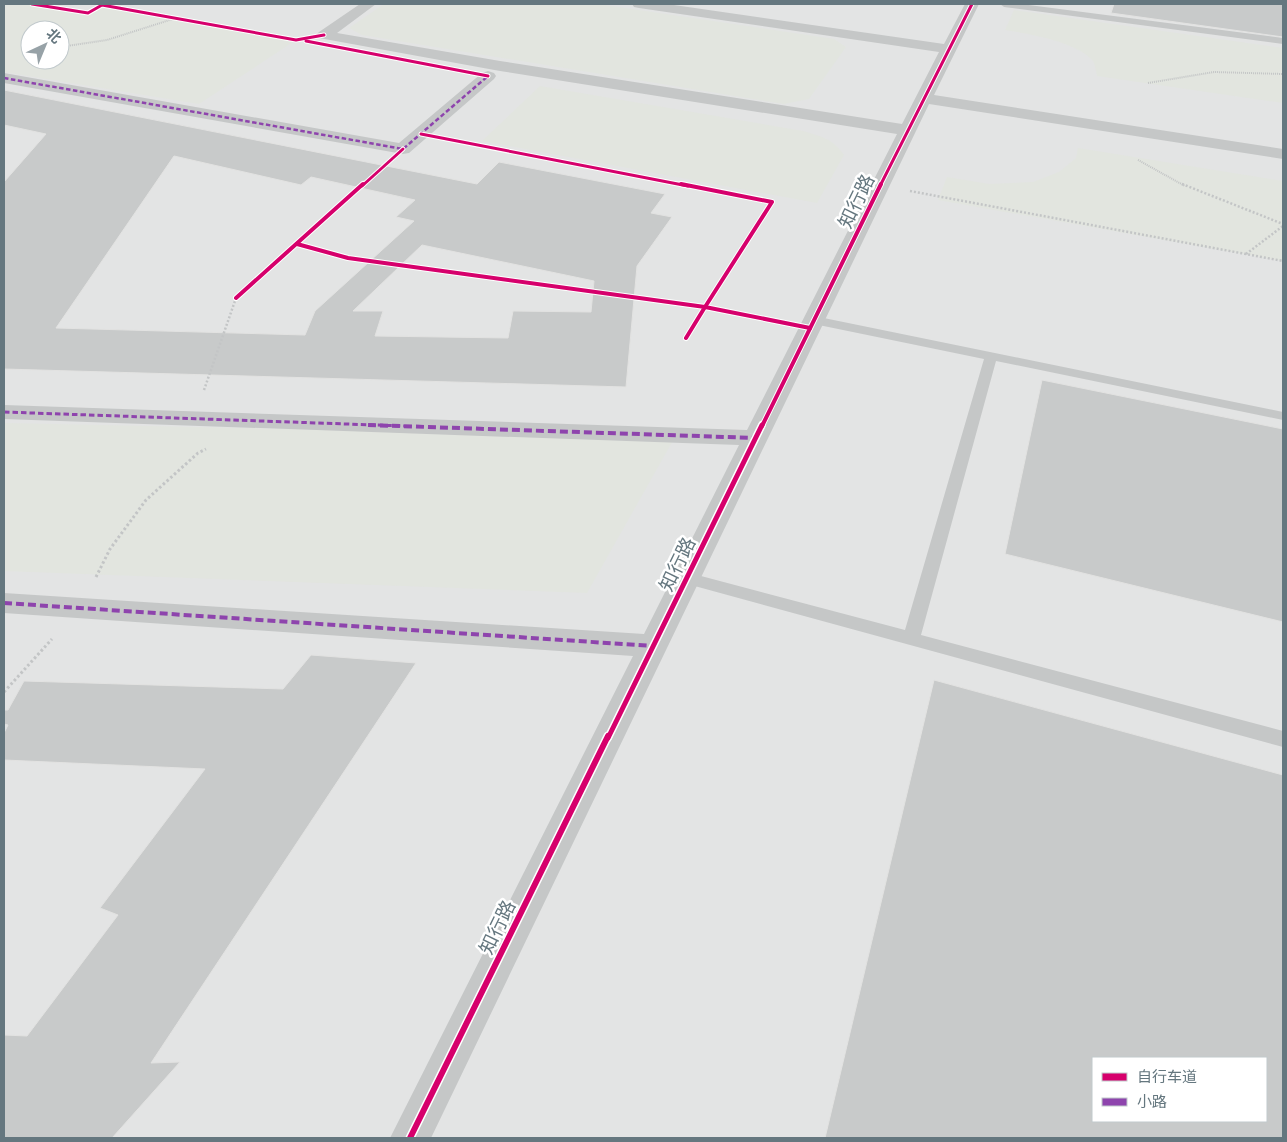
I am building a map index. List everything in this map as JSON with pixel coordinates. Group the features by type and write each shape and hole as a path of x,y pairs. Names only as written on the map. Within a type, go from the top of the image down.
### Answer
{"street":[{"path":"369,4 324,36 500,66 908,130"},
{"path":"639,4 948,49"},
{"name":"知行路","path":"410,1138 880,185 972,4"},
{"path":"4,78 403,149 488,76"},
{"path":"927,91 1283,138"},
{"path":"927,91 1283,154"},
{"path":"4,412 194,417 756,438"},
{"path":"4,603 653,646"}],"lane":[{"path":"1004,4 1283,41"},
{"path":"1094,16 1098,4"},
{"path":"814,320 1283,416"},
{"path":"911,639 991,356"},
{"path":"686,578 1283,739"}],"path":[{"path":"157,15 185,20"},
{"path":"70,45 106,40 176,18"},
{"path":"1148,83 1214,72 1283,74"},
{"path":"1133,156 1164,177 1211,198 1283,225"},
{"path":"880,185 1283,261"},
{"path":"1246,254 1283,225"},
{"path":"194,417 236,298 242,292"},
{"path":"4,692 80,607 110,549 146,500 198,453 214,445"}],"shaded area":[{"path":"4,4 1283,4 1283,1138 4,1138"},
{"path":"4,4 29,4 88,13 102,5 296,40 199,104 4,72"},
{"path":"384,4 598,4 834,39 846,47 809,99 784,104 362,35 349,28"},
{"path":"1014,10 1283,48 1283,103 1097,76 1093,61 1086,54 1076,49 1052,40 1005,30"},
{"path":"540,86 803,131 831,142 844,155 817,203 482,141"},
{"path":"1078,148 1283,181 1283,261 938,200 947,177 989,184 1033,182 1059,172 1076,158"},
{"path":"4,423 675,437 587,593 4,571"}],"building":[{"path":"1114,4 1283,4 1283,37 1111,13"},
{"path":"4,90 477,184 499,162 665,194 651,213 672,217 637,266 626,387 4,369 4,182 46,134 4,125","holes":["174,156 301,185 311,177 415,200 396,217 414,221 315,311 305,335 56,328","422,245 594,281 591,312 513,311 508,338 375,336 383,311 353,311"]},
{"path":"1042,380 1283,429 1283,622 1005,554"},
{"path":"311,655 416,663 151,1063 180,1062 112,1138 4,1138 4,1035 27,1036 118,915 100,908 205,769 4,760 4,733 8,725 4,724 4,710 8,710 24,681 283,689"},
{"path":"934,680 1283,775 1283,1138 825,1138"}],"marked path":[{"path":"4,78 403,149 488,76"},
{"path":"4,412 756,438"},
{"path":"4,603 653,646"}],"cycle path":[{"path":"32,4 88,13 102,5 296,40 324,35"},
{"path":"410,1138 931,83 972,4"},
{"path":"306,41 488,76"},
{"path":"421,134 772,202 705,307 810,328"},
{"path":"236,298 403,149"},
{"path":"297,244 348,258 705,307 686,338"}]}
